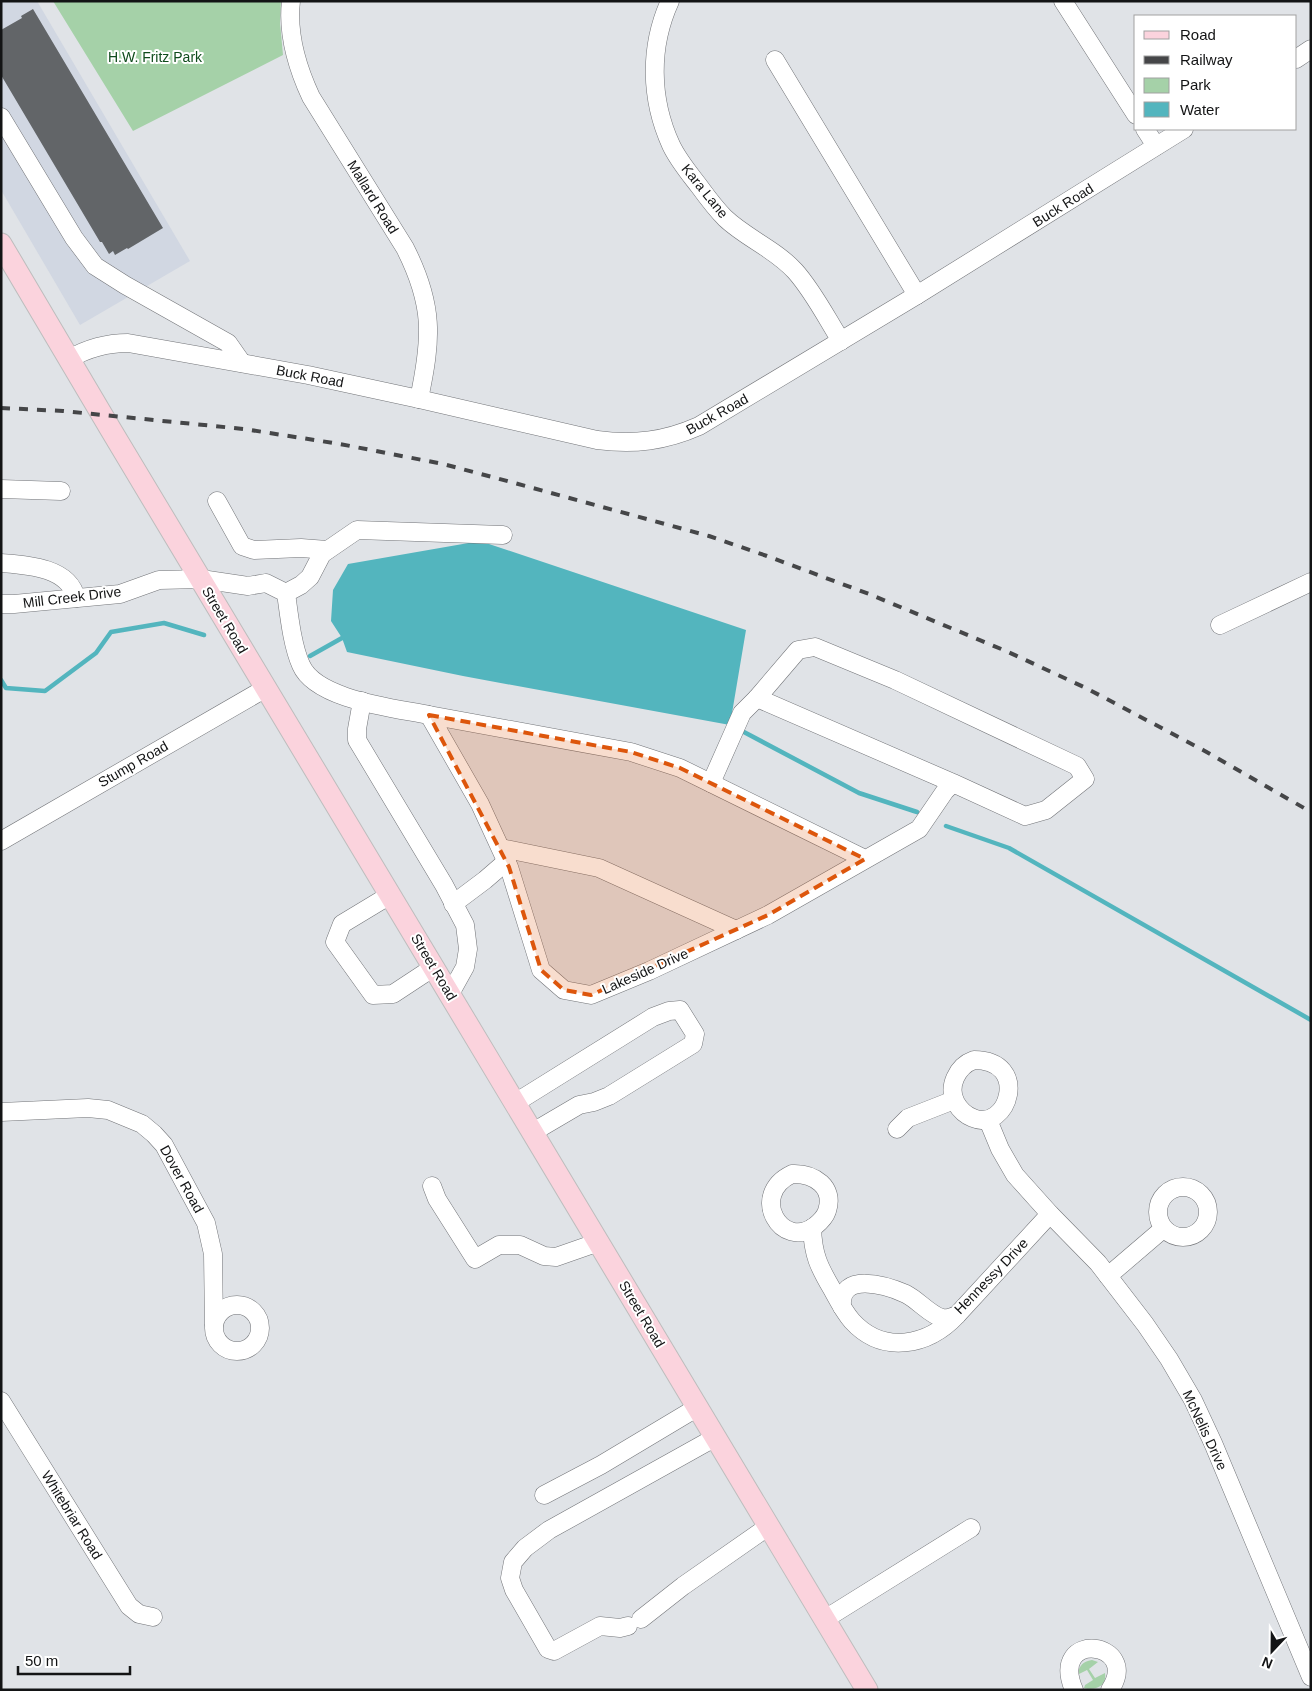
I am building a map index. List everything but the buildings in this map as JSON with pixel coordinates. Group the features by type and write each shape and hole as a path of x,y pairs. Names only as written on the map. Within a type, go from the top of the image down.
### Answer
{"main road":[{"name":"Street Road","path":"1,244 867,1690"}],"street":[{"name":"Mallard Road","path":"291,1 291,30 294,53 311,97 405,248 415,268 423,291 428,314 429,338 427,361 419,399"},
{"name":"Kara Lane","path":"670,1 657,36 654,80 661,118 672,146 683,165 726,218 779,256 808,287 841,340"},
{"path":"1063,1 1134,112"},
{"path":"1297,58 1311,49"},
{"path":"775,60 917,295"},
{"path":"1,117 74,238 95,266 125,286 228,344 242,363"},
{"path":"1146,130 1156,146"},
{"name":"Buck Road","path":"69,359 95,346 128,343 242,363 419,399 597,440 618,443 646,442 680,435 698,426 917,295 1182,130"},
{"path":"1,489 61,490"},
{"path":"217,501 242,546 254,550 301,548 327,550"},
{"path":"286,593 301,585 310,577 322,554 357,530 503,535"},
{"path":"1,563 34,566 56,574 69,581 74,588 76,598"},
{"path":"201,579 248,586 266,583 286,593"},
{"name":"Mill Creek Drive","path":"1,604 120,594 159,580 201,579"},
{"path":"1220,625 1311,582"},
{"path":"286,593 291,628 301,665 309,678 327,690 344,697 430,715 631,752 680,768 865,860"},
{"path":"711,783 742,713 798,650 815,647 895,680 1077,766 1084,779 1046,810 1025,816 949,787 757,698"},
{"name":"Stump Road","path":"1,841 266,688"},
{"path":"362,701 357,740 465,925 468,949 466,967 450,994"},
{"name":"Lakeside Drive","path":"430,715 480,804 504,855 541,970 564,990 591,995 649,971 768,915 919,829 949,787"},
{"path":"454,904 486,880 504,855 598,868 736,930"},
{"path":"390,895 342,924 335,942 373,995 393,994 434,967"},
{"path":"515,1102 652,1017 669,1011 680,1010 695,1034 694,1044 609,1096 579,1105 532,1132"},
{"path":"974,1060 994,1063 1007,1075 1007,1098 1003,1108 996,1116 988,1120 977,1120 967,1116 959,1109 954,1100 952,1088 955,1077 961,1068 974,1060"},
{"path":"897,1128 908,1118 954,1100"},
{"name":"Dover Road","path":"1,1112 88,1108 108,1110 142,1124 154,1134 164,1145 206,1223 212,1254 214,1325"},
{"name":"McNelis Drive","path":"988,1120 1000,1149 1015,1175 1050,1214 1098,1262 1146,1324 1193,1400 1214,1443 1311,1677"},
{"path":"432,1186 474,1259 499,1245 520,1245 544,1256 556,1257 599,1242"},
{"name":"Hennessy Drive","path":"843,1299 852,1286 880,1285 906,1294 921,1303 933,1314 942,1318 957,1315 1050,1214"},
{"path":"812,1228 817,1264 843,1299 852,1321 863,1331 876,1338 901,1343 916,1341 930,1336 947,1326 957,1315"},
{"path":"1108,1276 1163,1229"},
{"name":"Whitebriar Road","path":"1,1401 129,1606 139,1614 153,1618"},
{"path":"544,1495 601,1465 698,1407"},
{"path":"716,1437 549,1530 525,1548 513,1562 510,1578 514,1590 548,1650 554,1651 600,1626 620,1628 635,1623 683,1586 769,1526"},
{"path":"825,1619 971,1528"},
{"path":"1074,1690 1069,1678 1070,1664 1075,1656 1089,1647 1104,1650 1115,1664 1115,1682 1110,1690"}],"highlighted area":[{"path":"429,715 631,752 680,768 865,859 768,915 591,995 564,990 541,970 509,867"}],"shaded area":[{"path":"1,1 37,1 190,261 80,325 1,190"}],"green space":[{"name":"H.W. Fritz Park","path":"53,1 281,1 280,23 283,55 133,131"},
{"path":"1092,1660 1098,1662 1089,1669 1095,1678 1105,1673 1105,1678 1100,1686 1088,1689 1084,1688 1085,1685 1093,1680 1087,1670 1077,1675 1082,1664"}],"water":[{"path":"480,541 746,630 730,725 463,676 347,652 342,638 331,621 333,590 348,564"}],"waterway":[{"path":"1,680 6,688 45,691 96,653 111,632 164,623 204,635"},
{"path":"310,656 342,638"},
{"path":"742,731 859,793 917,812"},
{"path":"946,826 1009,848 1311,1020"}],"railway":[{"path":"1,408 63,411 244,429 340,444 443,464 709,536 869,594 1006,651 1086,688 1203,750 1311,812"}]}
